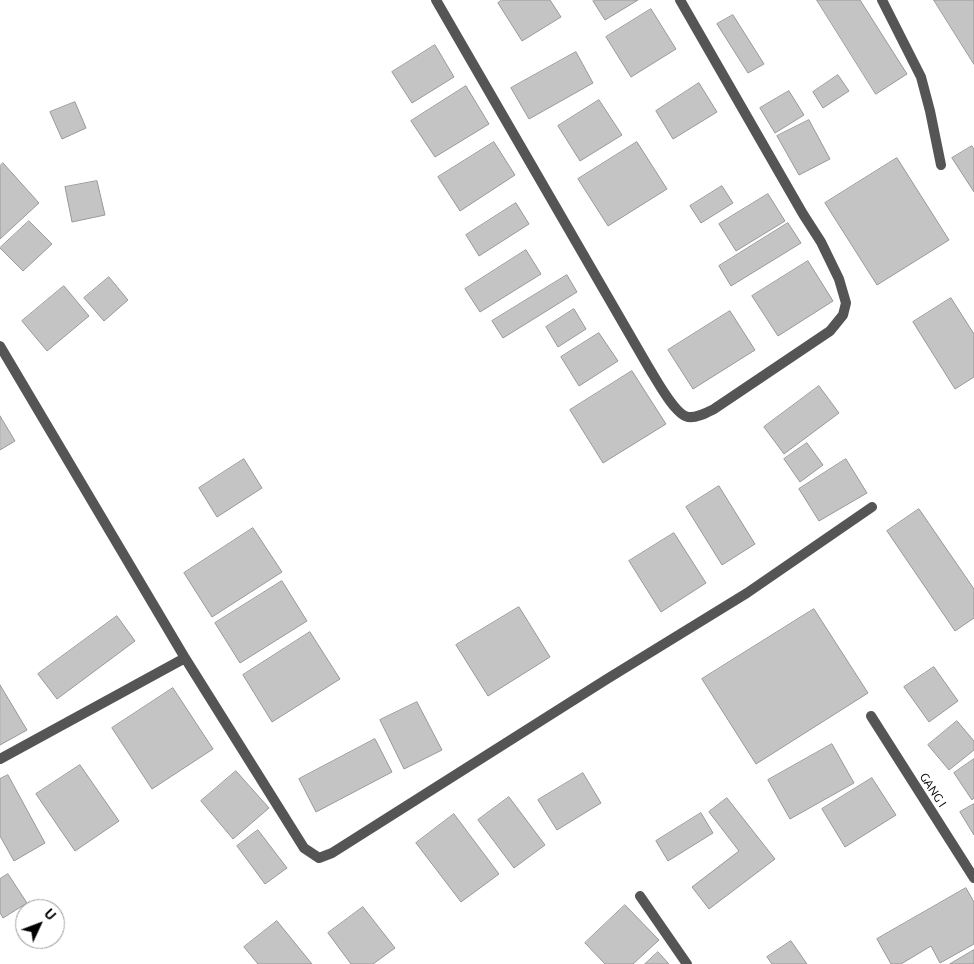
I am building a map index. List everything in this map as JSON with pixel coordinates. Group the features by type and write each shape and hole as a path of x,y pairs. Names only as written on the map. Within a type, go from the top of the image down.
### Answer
{"street":[{"path":"436,0 649,368 677,410 686,417 698,416 714,409 830,331 843,316 846,303 839,279 821,242 680,0"},
{"path":"882,0 921,77 941,165"},
{"path":"0,346 185,658 304,848 319,858 332,853 598,684 746,593 872,508"},
{"path":"0,759 185,658"},
{"name":"GANG I","path":"871,716 974,878"},
{"path":"640,896 688,964"}],"building":[{"path":"502,0 550,0 561,17 522,41 498,3"},
{"path":"594,0 638,0 605,20"},
{"path":"817,0 860,0 907,74 876,94"},
{"path":"934,0 974,0 974,64"},
{"path":"651,9 676,49 631,77 606,37"},
{"path":"733,15 764,64 748,73 717,24"},
{"path":"435,45 454,77 412,103 392,72"},
{"path":"576,52 593,83 529,119 511,88"},
{"path":"838,75 849,91 823,108 813,92"},
{"path":"699,83 717,112 673,139 656,111"},
{"path":"466,86 489,124 435,157 411,121"},
{"path":"789,91 804,115 775,133 760,108"},
{"path":"599,100 622,135 580,161 558,126"},
{"path":"75,102 86,128 62,139 50,112"},
{"path":"809,120 830,159 799,175 777,136"},
{"path":"494,142 515,175 460,211 438,177"},
{"path":"637,142 667,189 608,226 578,179"},
{"path":"972,146 974,149 974,192 952,158"},
{"path":"897,158 949,240 877,285 825,203"},
{"path":"3,163 39,203 0,239 0,166"},
{"path":"97,181 105,215 72,222 65,187"},
{"path":"722,186 733,203 701,223 690,206"},
{"path":"768,194 785,221 736,251 719,224"},
{"path":"516,203 529,224 479,256 466,235"},
{"path":"29,221 52,244 23,271 0,248"},
{"path":"788,223 801,243 731,286 719,266"},
{"path":"526,250 541,274 480,312 465,289"},
{"path":"808,261 833,301 778,336 752,296"},
{"path":"567,275 577,292 503,338 492,321"},
{"path":"109,277 128,300 104,321 84,298"},
{"path":"64,286 89,316 47,351 22,321"},
{"path":"951,298 974,334 974,377 955,389 913,322"},
{"path":"574,309 586,329 558,347 546,327"},
{"path":"730,311 755,350 693,389 668,350"},
{"path":"599,333 618,361 579,386 561,357"},
{"path":"632,371 666,424 603,463 570,410"},
{"path":"819,386 839,413 784,454 764,427"},
{"path":"0,416 15,441 0,450"},
{"path":"807,443 823,465 800,482 784,459"},
{"path":"244,459 262,488 217,517 199,488"},
{"path":"846,459 867,493 819,521 799,489"},
{"path":"719,486 755,544 722,565 686,507"},
{"path":"919,509 974,589 974,618 955,631 887,531"},
{"path":"253,528 282,572 212,617 184,573"},
{"path":"674,533 706,583 661,612 629,561"},
{"path":"282,581 307,621 240,663 215,623"},
{"path":"519,607 550,657 488,696 456,645"},
{"path":"814,609 868,693 756,764 702,679"},
{"path":"117,616 135,641 57,699 38,674"},
{"path":"310,632 340,679 272,722 243,675"},
{"path":"934,667 958,701 929,722 904,687"},
{"path":"0,685 27,730 0,745"},
{"path":"173,688 213,749 152,789 112,728"},
{"path":"417,702 442,750 404,769 380,720"},
{"path":"957,721 974,741 974,750 949,770 928,745"},
{"path":"375,739 392,772 316,812 299,779"},
{"path":"832,744 854,783 790,819 768,780"},
{"path":"974,759 974,798 972,800 954,773"},
{"path":"80,765 119,821 75,851 36,794"},
{"path":"236,771 269,808 233,839 201,801"},
{"path":"583,773 601,803 557,830 538,800"},
{"path":"8,775 45,843 14,861 0,836 0,779"},
{"path":"872,778 896,815 845,847 822,809"},
{"path":"509,797 545,845 514,868 478,820"},
{"path":"727,798 775,859 709,909 692,887 739,851 709,812"},
{"path":"974,804 974,835 960,812"},
{"path":"701,813 713,833 668,861 656,841"},
{"path":"454,814 499,874 461,902 416,843"},
{"path":"258,830 287,868 265,884 237,846"},
{"path":"8,874 24,899 15,899 15,910 3,918 0,913 0,879"},
{"path":"966,888 974,902 974,944 940,963 931,946 901,964 891,964 877,939"},
{"path":"625,905 659,940 633,964 605,964 585,943"},
{"path":"363,907 395,948 373,964 351,964 328,933"},
{"path":"277,921 312,964 258,964 244,947"},
{"path":"791,941 807,964 772,964 767,957"},
{"path":"974,950 974,964 950,964"},
{"path":"658,952 669,964 645,964"}]}
